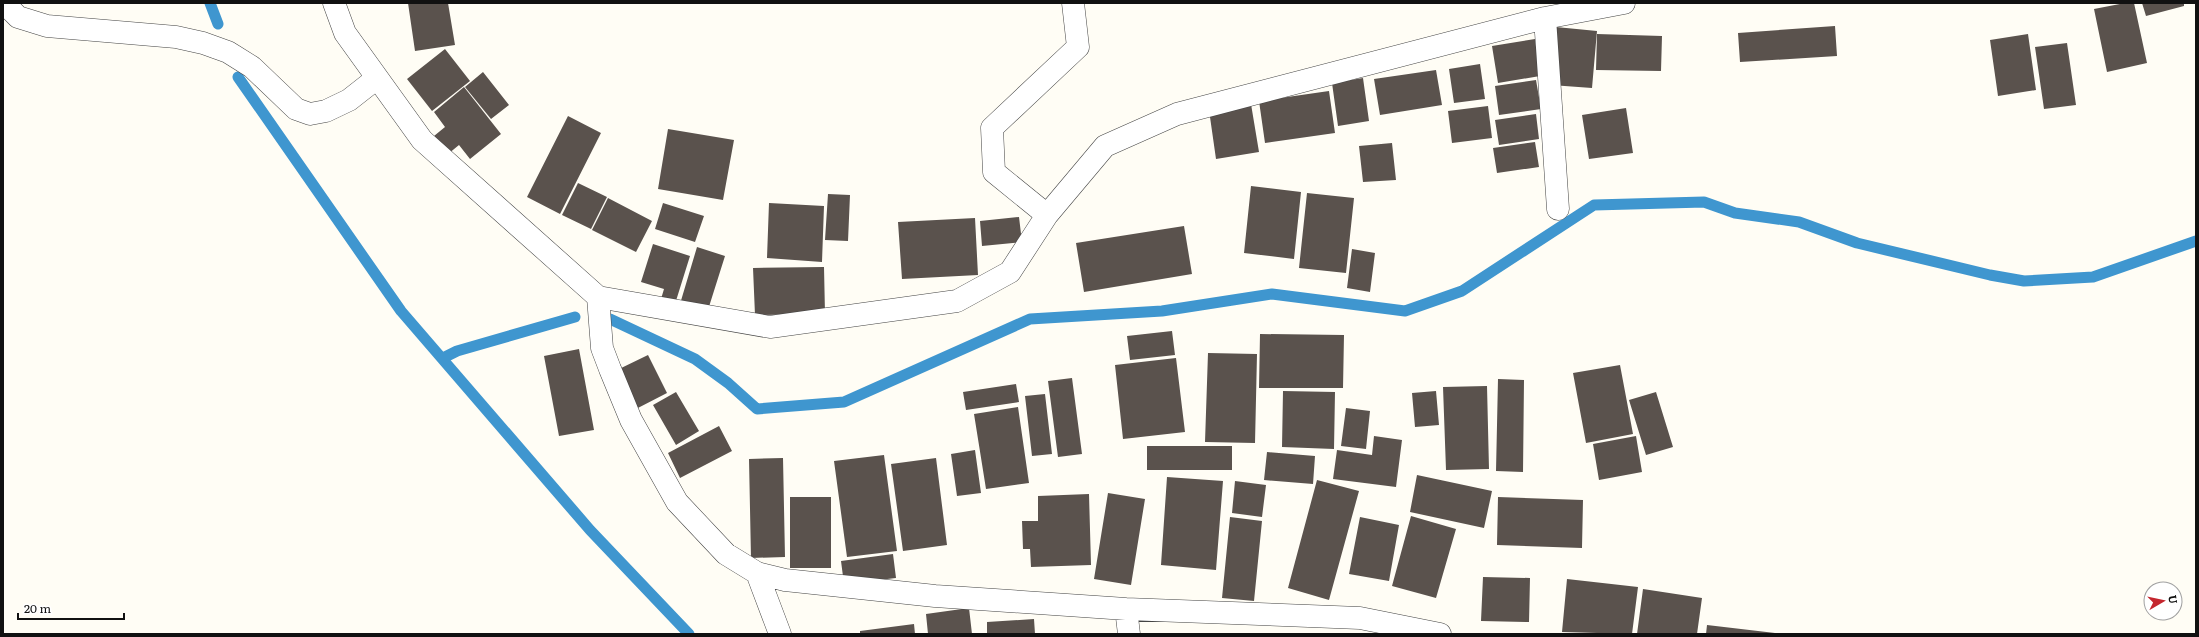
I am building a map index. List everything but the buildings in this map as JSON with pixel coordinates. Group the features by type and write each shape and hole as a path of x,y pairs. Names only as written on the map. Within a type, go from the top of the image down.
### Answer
{"street":[{"path":"4,3 18,17 47,26 176,37 209,45 228,52 252,67 296,110 310,114 326,111 349,100 377,78"},
{"path":"334,3 345,33 422,140 598,297 770,327 957,301 1010,272 1047,215 1105,146 1177,114 1545,18 1624,3"},
{"path":"1047,215 994,172 992,128 1078,47 1073,3"},
{"path":"1545,18 1558,209"},
{"path":"598,297 598,322 602,348 610,369 631,420 677,502 726,554 757,573 785,580 935,596 1126,609 1360,618 1440,634"},
{"path":"757,573 780,634"},
{"path":"1126,609 1129,634"}],"waterway":[{"path":"210,3 218,24"},
{"path":"238,77 401,311 590,530 689,634"},
{"path":"610,319 695,359 728,383 757,409 844,402 1030,319 1162,311 1272,294 1405,311 1462,291 1594,205 1704,202 1735,213 1799,222 1857,243 1990,275 2024,281 2093,277 2196,241"},
{"path":"443,358 457,351 575,317"}]}
